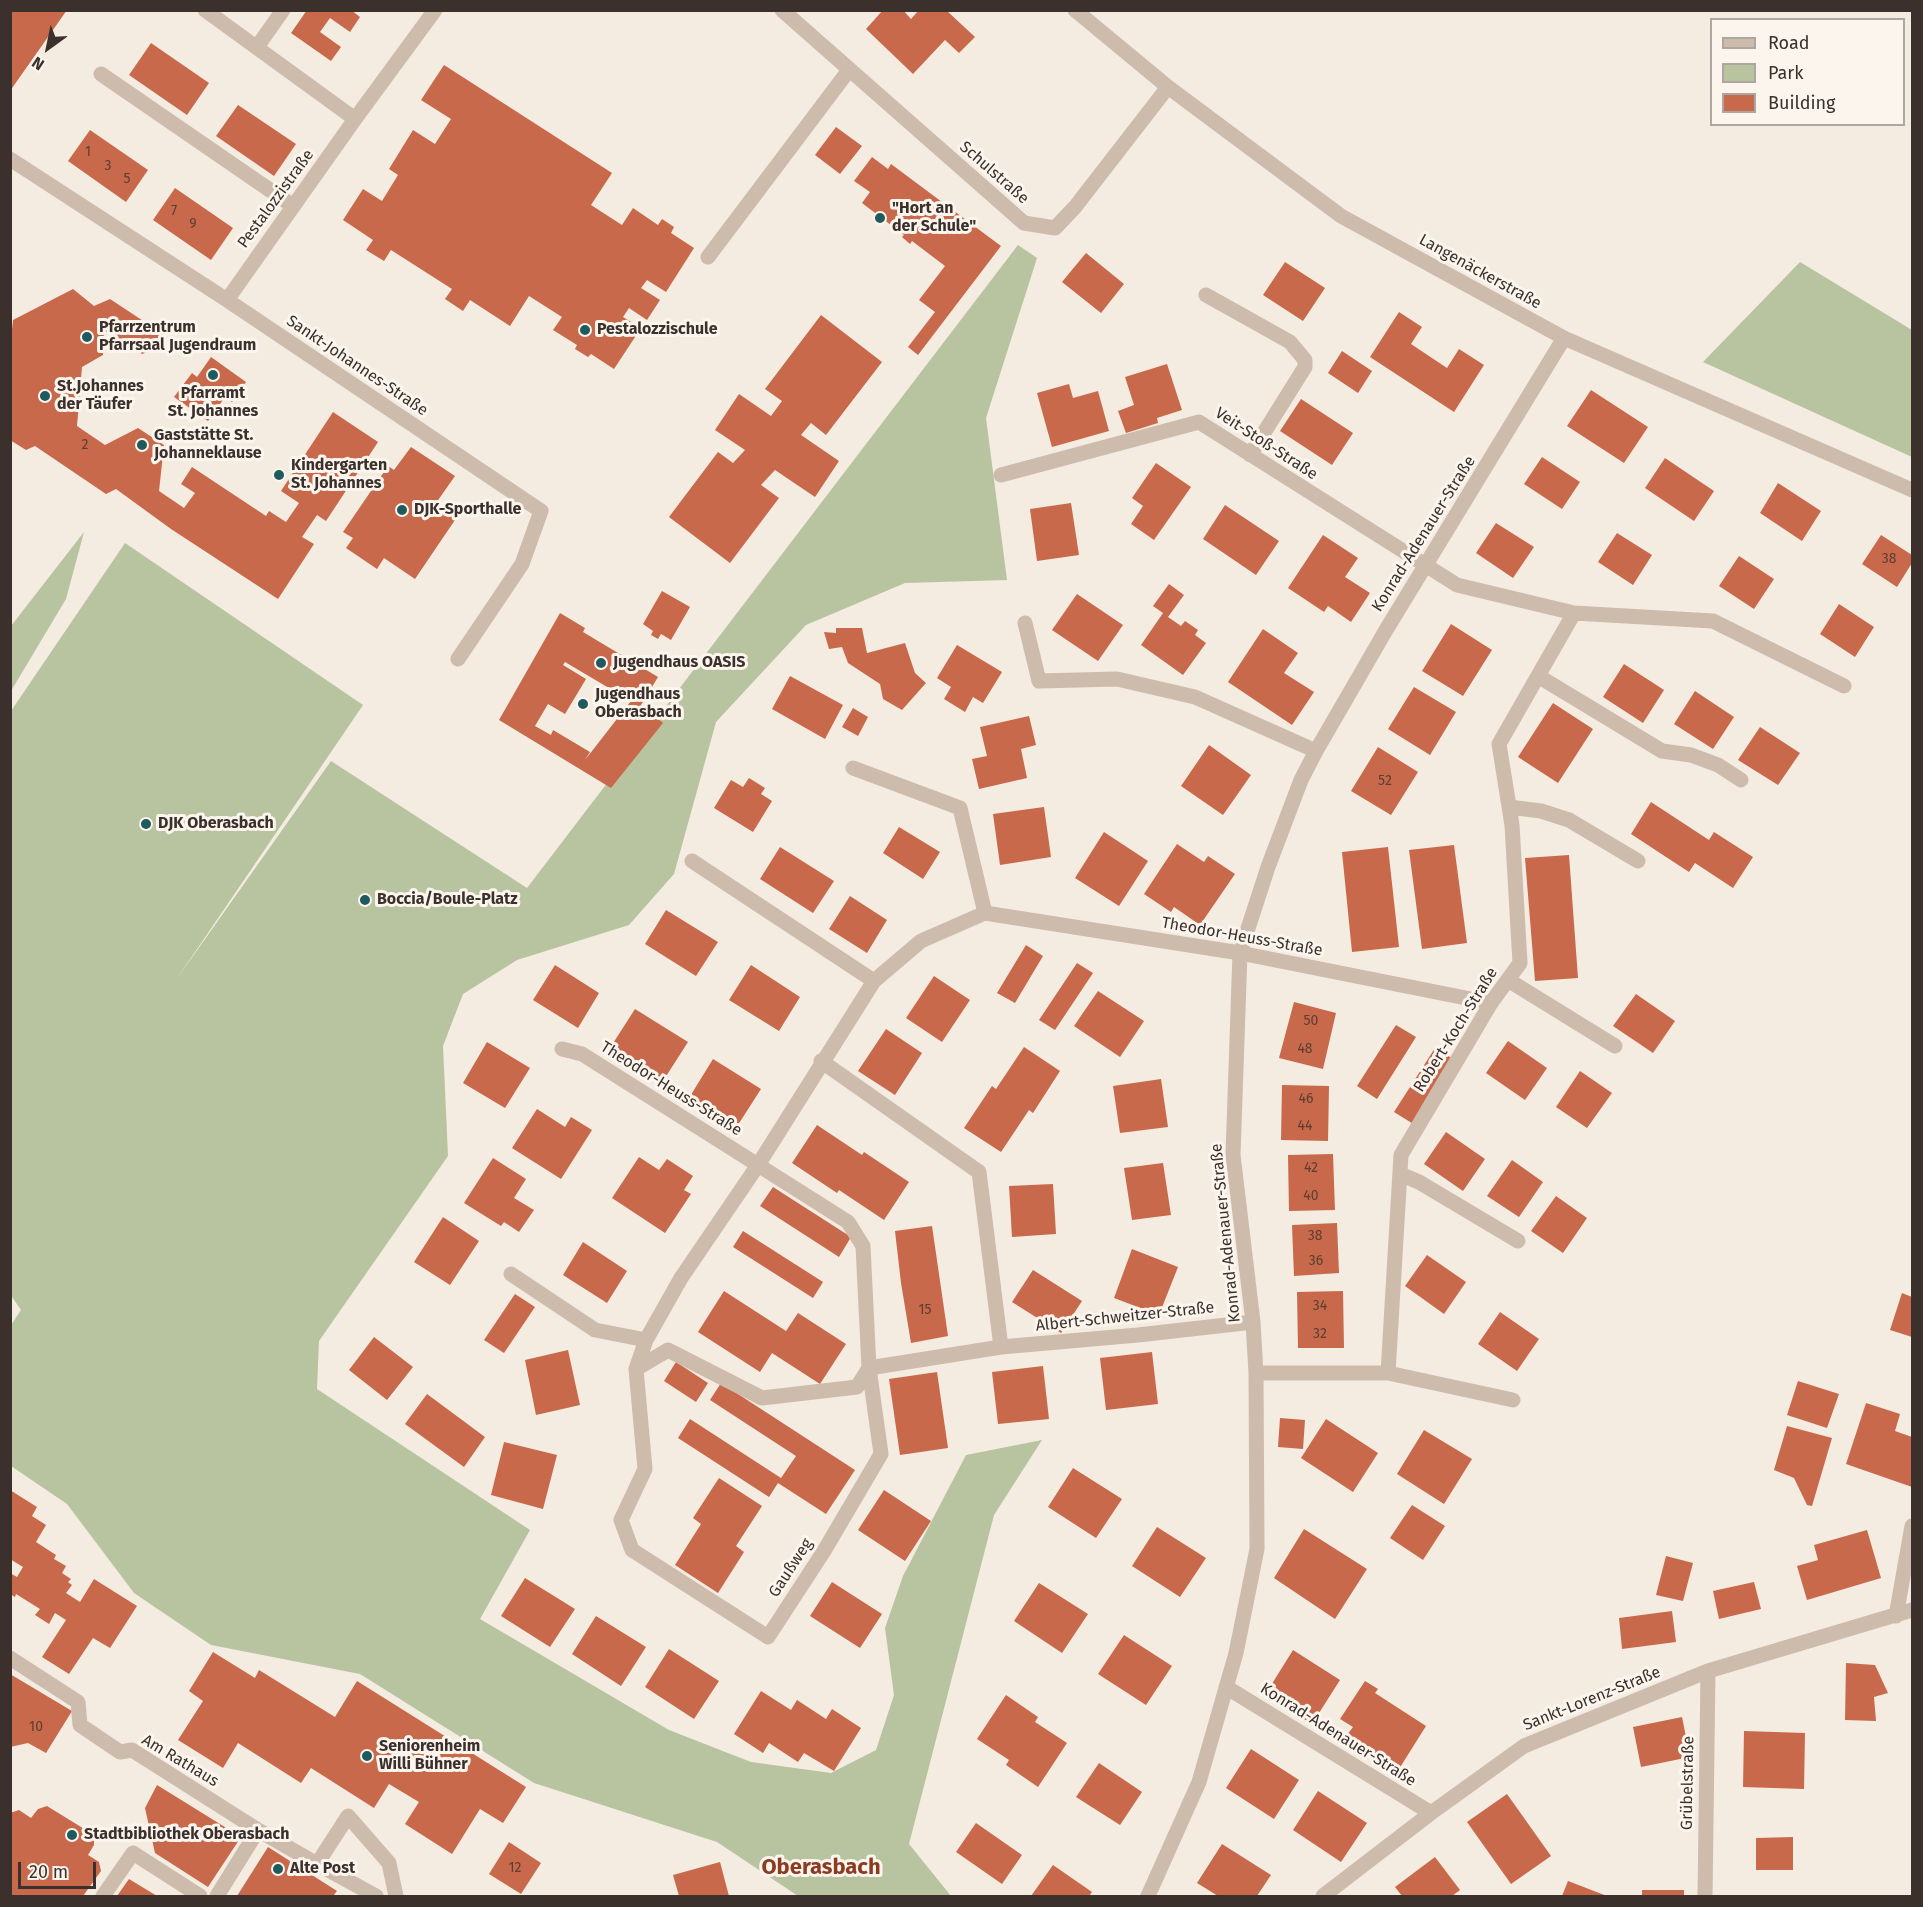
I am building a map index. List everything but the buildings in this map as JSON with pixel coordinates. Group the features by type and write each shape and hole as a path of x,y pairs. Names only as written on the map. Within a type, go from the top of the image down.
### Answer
{"street":[{"path":"205,10 355,119"},
{"path":"257,47 283,10"},
{"name":"Pestalozzistraße","path":"227,300 435,10"},
{"name":"Schulstraße","path":"782,10 1024,223 1055,228 1075,207 1168,87"},
{"name":"Langenäckerstraße","path":"1075,10 1168,87 1341,216 1564,338 1912,490"},
{"path":"708,256 849,70"},
{"path":"101,74 293,206"},
{"name":"Sankt-Johannes-Straße","path":"10,159 227,300 541,511 522,564 458,659"},
{"path":"1206,295 1290,342 1305,360 1305,367 1250,455"},
{"name":"Konrad-Adenauer-Straße","path":"1148,1896 1199,1782 1236,1653 1257,1549 1256,1372 1253,1322 1233,1155 1240,953 1284,824 1301,780 1316,751 1386,630 1564,338"},
{"name":"Veit-Stoß-Straße","path":"1001,475 1199,422 1457,585 1574,614 1713,621 1844,686"},
{"name":"Robert-Koch-Straße","path":"1388,1373 1401,1155 1491,1003 1520,963 1509,807 1499,744 1574,614"},
{"path":"1025,623 1039,681 1117,679 1195,697 1316,751"},
{"path":"1538,676 1662,751 1691,755 1718,765 1741,780"},
{"path":"636,1369 646,1340 681,1278 758,1165 821,1061 874,981 921,942 985,913 960,808 853,768"},
{"path":"1509,807 1541,811 1569,820 1638,861"},
{"path":"692,861 874,981"},
{"name":"Theodor-Heuss-Straße","path":"985,913 1240,953 1491,1003"},
{"path":"1508,980 1615,1046"},
{"name":"Theodor-Heuss-Straße","path":"562,1049 582,1054 758,1165"},
{"path":"821,1061 979,1172 1001,1347"},
{"path":"636,1369 668,1350 762,1398 857,1387 869,1368 863,1246 848,1222 758,1165"},
{"path":"1400,1174 1419,1182 1518,1241"},
{"path":"511,1274 595,1330 646,1340"},
{"name":"Albert-Schweitzer-Straße","path":"869,1368 1001,1347 1253,1322"},
{"name":"Gaußweg","path":"636,1369 645,1469 621,1520 632,1550 768,1637 824,1551 881,1454 869,1368"},
{"path":"1256,1372 1388,1373 1513,1400"},
{"path":"1896,1616 1912,1526"},
{"name":"Sankt-Lorenz-Straße","path":"1323,1896 1431,1813 1524,1746 1708,1671 1912,1610"},
{"name":"Am Rathaus","path":"10,1658 78,1702 81,1725 120,1752 132,1750 258,1830 376,1896"},
{"name":"Grübelstraße","path":"1705,1896 1708,1671"},
{"name":"Konrad-Adenauer-Straße","path":"1226,1687 1431,1813"},
{"path":"317,1864 348,1816 389,1863 396,1896"},
{"path":"217,1896 258,1830"},
{"path":"103,1896 133,1853 200,1896"}],"green space":[{"path":"1018,245 1037,258 986,418 1007,580 905,583 806,625 716,722 674,874 629,925 517,960 463,994 443,1046 448,1156 319,1341 317,1389 530,1530 480,1619 669,1730 751,1762 831,1773 876,1750 894,1695 885,1628 903,1576 966,1455 1042,1440 994,1515 909,1844 951,1896 798,1896 717,1842 534,1783 360,1674 211,1645 134,1593 67,1504 11,1466 11,1325 21,1310 10,1294 11,711 125,543 363,705 176,980 331,761 527,888"},
{"path":"1800,262 1912,330 1912,457 1703,362"},
{"path":"84,532 66,599 11,691 11,626"}],"place":[{"name":"\"Hort an der Schule\"","path":"880,218"},
{"name":"Pestalozzischule","path":"585,330"},
{"name":"Pfarrzentrum Pfarrsaal Jugendraum","path":"87,337"},
{"name":"Pfarramt St. Johannes","path":"213,375"},
{"name":"St.Johannes der Täufer","path":"45,396"},
{"name":"Gaststätte St. Johanneklause","path":"142,445"},
{"name":"Kindergarten St. Johannes","path":"279,475"},
{"name":"DJK-Sporthalle","path":"402,510"},
{"name":"Jugendhaus OASIS","path":"601,663"},
{"name":"Jugendhaus Oberasbach","path":"583,704"},
{"name":"DJK Oberasbach","path":"146,824"},
{"name":"Boccia/Boule-Platz","path":"365,900"},
{"name":"Seniorenheim Willi Bühner","path":"367,1756"},
{"name":"Stadtbibliothek Oberasbach","path":"72,1835"},
{"name":"Alte Post","path":"278,1869"}],"district":[{"name":"Oberasbach","path":"821,1868"}]}
